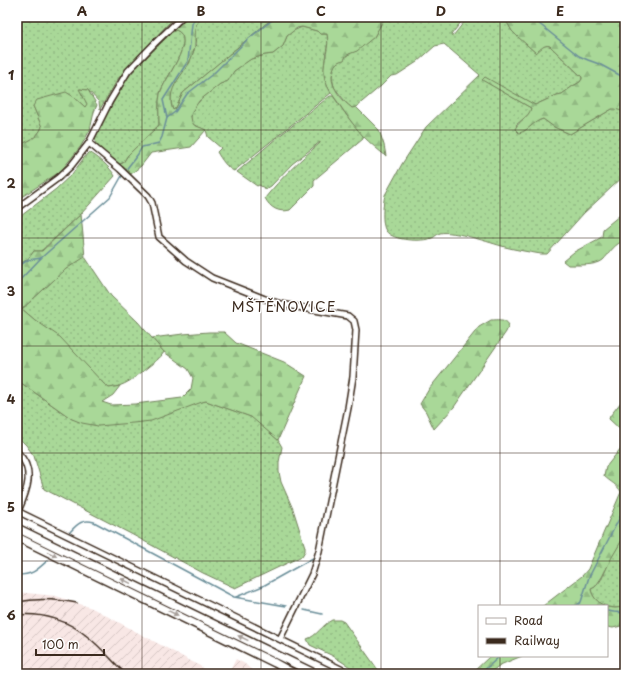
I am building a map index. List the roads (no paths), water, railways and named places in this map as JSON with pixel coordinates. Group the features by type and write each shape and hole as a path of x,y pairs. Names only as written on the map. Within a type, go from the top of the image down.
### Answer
{"highway":[{"path":"17,528 316,674"},
{"path":"17,537 295,674"}],"street":[{"path":"17,208 58,178 71,166 88,143 128,71 182,17"},
{"path":"88,143 148,196 152,203 159,237 186,261 212,278 265,299 281,304 348,316 354,321 356,330 353,377 319,551 312,574 280,639"},
{"path":"17,452 25,462 29,477 26,494 17,511 351,674"}],"waterway":[{"path":"125,171 142,147 159,143 162,137 167,118 163,100 188,61 192,24 195,17"},
{"path":"167,118 175,112 187,94 214,73 248,39 276,17"},
{"path":"532,17 579,56 599,64 625,78"},
{"path":"17,283 41,258 110,197 123,174"},
{"path":"17,267 28,260 41,258"},
{"path":"577,605 581,602 589,577 625,510"},
{"path":"70,532 81,522 94,522 234,597 286,606"},
{"path":"236,597 263,586 313,558"},
{"path":"17,575 31,573 41,567 48,560"},
{"path":"304,610 322,614"},
{"path":"608,611 625,613"},
{"path":"480,674 499,657"}],"railway":[{"path":"17,602 47,600 77,603"},
{"path":"17,615 27,614 46,616 73,626 103,650 126,674"}],"district":[{"name":"MŠTĚNOVICE","path":"284,306"}]}
